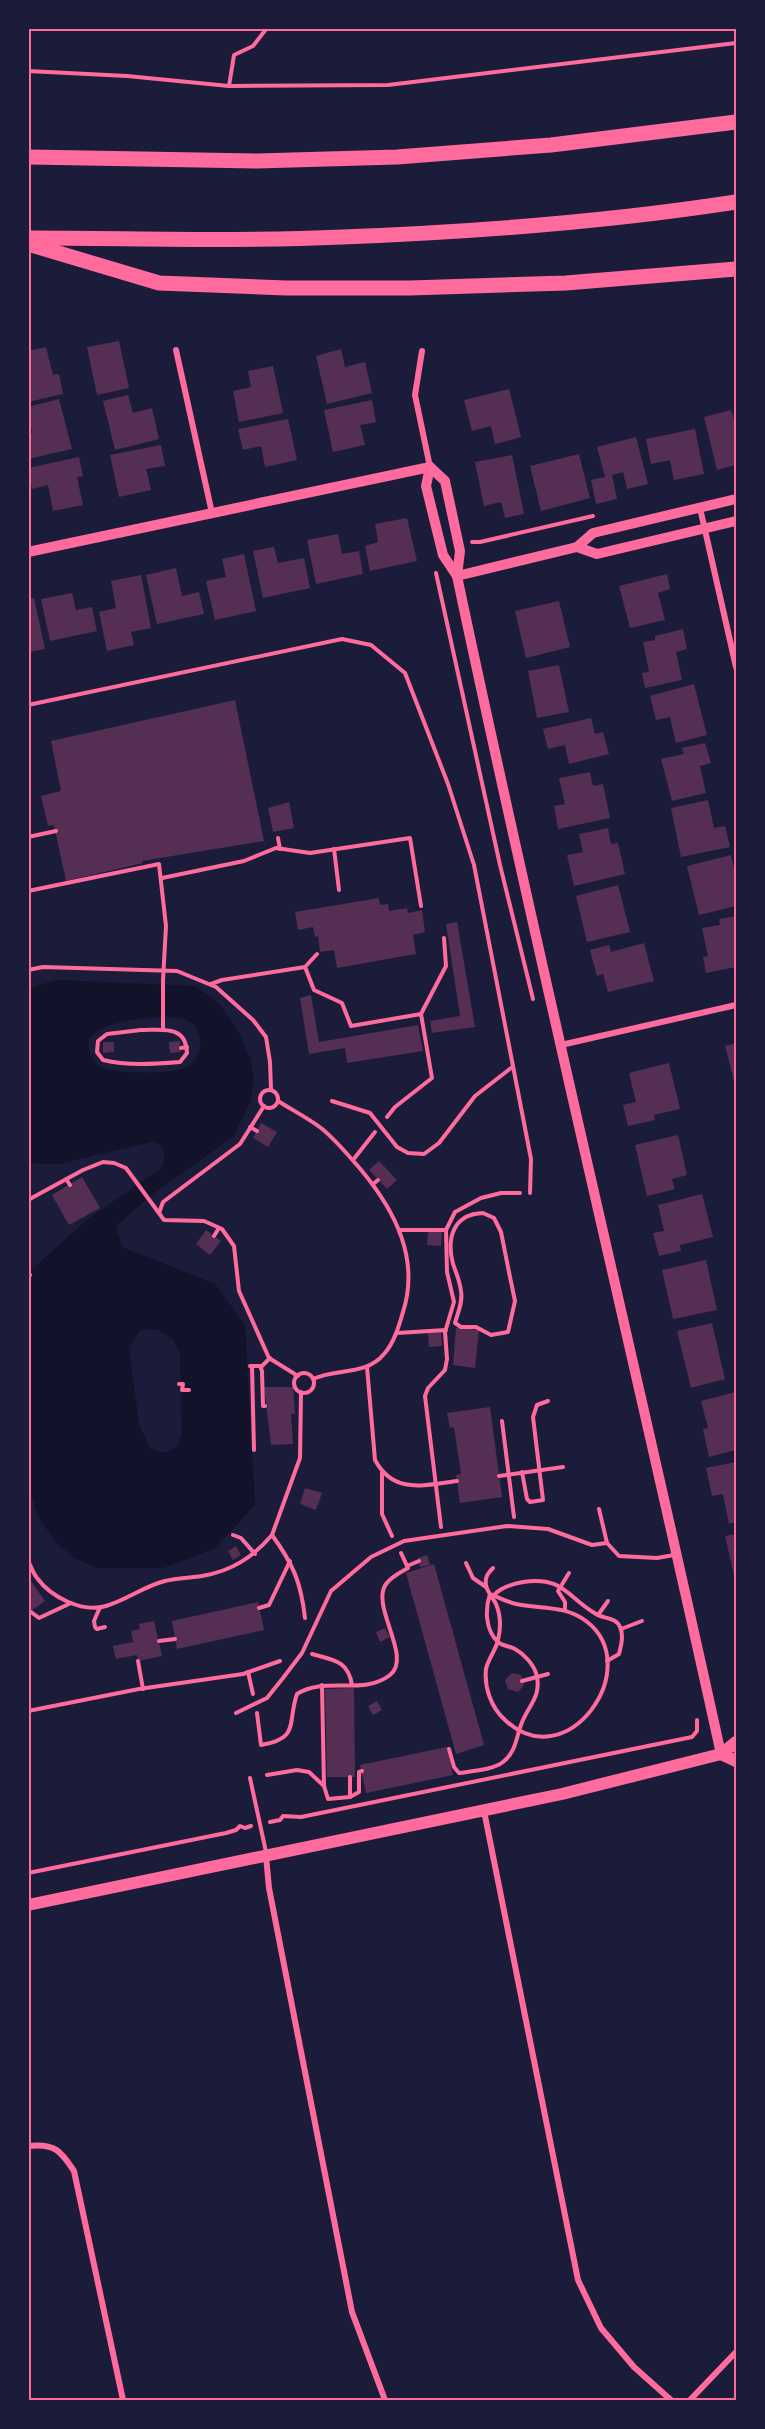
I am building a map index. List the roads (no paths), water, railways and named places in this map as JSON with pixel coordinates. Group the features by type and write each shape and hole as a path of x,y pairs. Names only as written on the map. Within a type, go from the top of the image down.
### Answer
{"highway":[{"path":"28,157 257,161 397,157 551,146 736,122"},
{"path":"28,238 298,238 416,234 590,220 736,202"},
{"path":"28,244 159,283 286,288 410,288 566,283 736,269"}],"main road":[{"path":"28,1905 562,1794 721,1754 736,1742"},
{"path":"721,1754 736,1761"}],"street":[{"path":"176,350 212,513"},
{"path":"422,351 415,395 430,467 426,486 443,555 457,576"},
{"path":"28,552 430,467"},
{"path":"430,467 445,481 460,551 457,576 721,1754"},
{"path":"577,548 593,533 736,499"},
{"path":"700,508 736,667"},
{"path":"457,576 577,548 597,554 736,520"},
{"path":"561,1045 736,1005"},
{"path":"484,1811 578,2280 601,2328 634,2367 670,2400"},
{"path":"266,1856 270,1888 352,2312 385,2400"},
{"path":"28,2146 47,2146 62,2152 74,2171 123,2400"},
{"path":"690,2400 736,2352"}],"lane":[{"path":"28,705 342,639 371,645 405,673 448,784 474,865 511,1068 531,1159 530,1193"},
{"path":"332,1101 370,1113 397,1147 408,1153 424,1154 439,1143 475,1096 511,1068"},
{"path":"599,1509 608,1543 619,1556 657,1558 677,1554"},
{"path":"236,1713 267,1698 303,1651 331,1591 371,1557 396,1544 442,1535 516,1527 548,1529 592,1545 608,1543"},
{"path":"250,1778 266,1856"}]}
